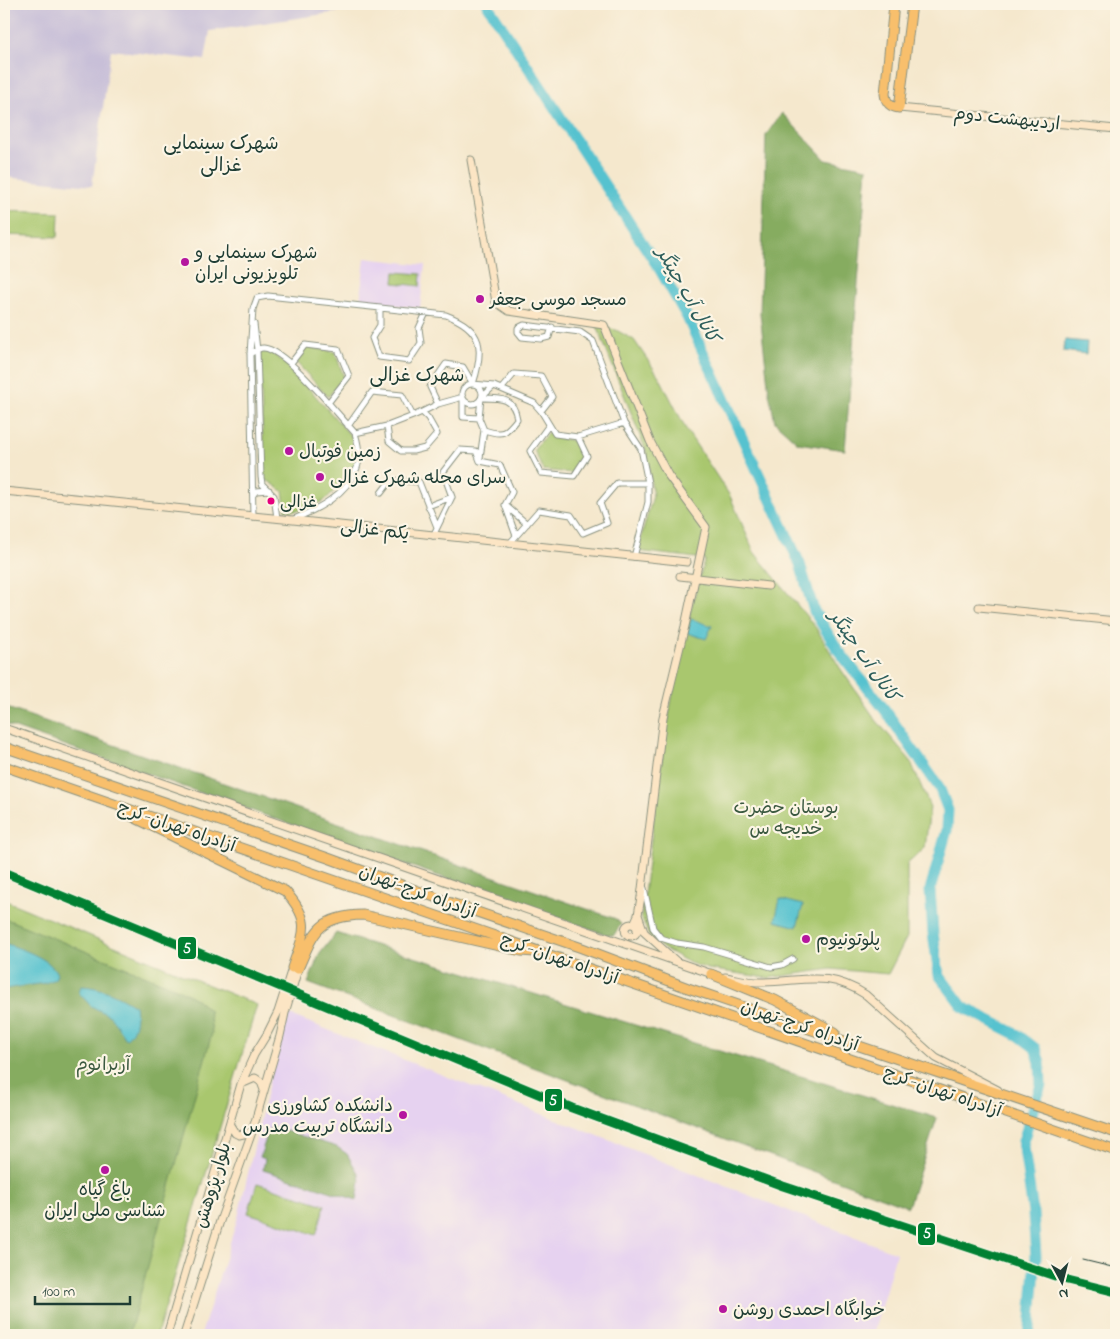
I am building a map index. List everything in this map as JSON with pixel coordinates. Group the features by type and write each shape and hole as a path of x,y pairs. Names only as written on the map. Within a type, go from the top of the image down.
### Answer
{"highway":[{"path":"894,4 885,94 888,104 899,108 912,4"},
{"name":"آزادراه کرج-تهران","path":"4,748 328,858 582,948 688,988 1116,1132"},
{"name":"آزادراه تهران-کرج","path":"4,766 1116,1151"},
{"path":"94,797 285,892 298,907 304,929 295,968"},
{"path":"295,968 312,936 335,918 348,915 363,915 521,951 548,953"},
{"path":"711,974 775,1000 860,1045"}],"street":[{"name":"اردیبهشت دوم","path":"899,108 1116,129"},
{"path":"471,160 496,302 509,311 604,325 650,440 668,475 706,527 696,578 663,717 638,915 634,924 627,926 626,930 630,934 636,948"},
{"path":"253,517 250,354 252,309 257,298 268,296 426,312 456,318 465,324 479,343 481,353 480,364 473,384"},
{"path":"380,308 380,325 372,338 379,357 409,361 421,343 419,328 426,312"},
{"path":"252,309 257,350 262,484 274,496 277,518"},
{"path":"552,328 549,337 541,339 522,337 518,332 518,328 524,325 552,328 580,332 592,341 624,424 641,449 648,483 648,502 634,557"},
{"path":"291,363 305,345 338,349 350,376 328,403"},
{"path":"250,354 259,348 268,349 291,363 355,433 358,467 351,478 336,496 325,505 293,520"},
{"path":"438,404 430,387 446,364 463,367 473,384 480,389 479,418 484,430 480,461"},
{"path":"502,388 514,374 541,376 552,397 541,411"},
{"path":"479,418 463,417 462,397 464,388 473,384 502,388 534,403 555,434 578,437 624,424"},
{"path":"462,397 469,404 476,403 494,386"},
{"path":"348,426 372,392 402,395 413,416"},
{"path":"355,433 387,426 438,404 462,397"},
{"path":"481,398 500,398 509,402 516,410 517,419 507,431 502,433 497,434 484,430"},
{"path":"387,426 389,440 401,451 425,448 437,434 428,418 422,412"},
{"path":"549,425 530,451 541,473 574,476 587,456 578,437"},
{"path":"433,536 452,497 443,472 460,450 476,451 480,461"},
{"path":"252,453 260,452"},
{"path":"480,461 500,465 512,492 505,505 516,536"},
{"path":"381,493 391,480 419,482 437,527"},
{"path":"510,544 539,510 572,515 583,533 607,523 600,503 617,483 648,483"},
{"path":"253,495 256,491 269,490"},
{"name":"یکم غزالی","path":"4,491 687,562"},
{"path":"428,506 452,497"},
{"path":"505,505 526,524"},
{"path":"680,576 768,586"},
{"path":"979,607 1116,621"},
{"path":"4,728 711,974 755,982 817,977 856,988 870,998 894,1022 936,1058 1016,1098"},
{"path":"643,881 653,928 661,938 677,943 704,947 771,967 782,965 793,959"},
{"path":"638,915 644,932 678,963"},
{"path":"619,942 630,934"},
{"path":"281,1013 295,968"},
{"name":"بلوار پژوهش","path":"167,1335 241,1084 254,1055 281,1013"},
{"name":"بلوار پژوهش","path":"184,1335 220,1221 252,1132 264,1090 281,1013"},
{"path":"241,1084 255,1078 261,1082 264,1090"},
{"path":"230,1125 235,1133 239,1135 252,1132"}],"shaded area":[{"path":"4,4 341,4 338,12 210,31 205,60 111,50 92,186 4,177"},
{"path":"365,258 425,265 420,308 360,301"},
{"name":"دانشکده کشاورزی دانشگاه تربیت مدرس","path":"285,1013 896,1253 873,1335 201,1335 238,1217"}],"green space":[{"path":"782,113 826,160 867,168 845,450 798,443 775,422 769,393 760,313 766,135"},
{"path":"4,211 59,213 58,237 4,235"},
{"path":"395,272 421,274 420,286 394,283"},
{"name":"بوستان حضرت خدیجه س","path":"597,326 616,330 634,340 660,378 687,431 730,496 754,552 816,628 840,668 876,720 910,760 930,807 925,848 907,864 907,937 888,974 831,969 768,978 708,969 690,963 663,948 649,936 641,917 659,782 682,647 705,559 637,551 653,496 646,451"},
{"path":"307,347 335,352 344,377 328,397 295,361"},
{"path":"262,351 270,352 288,365 352,437 355,466 346,479 324,501 301,510 286,511 283,491 264,479 260,354"},
{"path":"548,432 554,437 575,441 583,458 572,473 543,470 534,450"},
{"path":"4,707 616,919 621,924 614,935 608,935 4,724"},
{"name":"آربرانوم","path":"4,900 257,1005 157,1335 4,1335"},
{"name":"آربرانوم","path":"4,918 178,989 196,999 209,1010 212,1033 129,1335 4,1335"},
{"path":"336,933 937,1118 908,1207 308,983 319,955"},
{"path":"273,1127 337,1147 347,1154 358,1173 360,1181 357,1200 263,1170 265,1159 260,1157 269,1129"},
{"path":"257,1183 325,1205 316,1235 248,1213"}],"water":[{"path":"1065,340 1087,342 1086,354 1063,351"},
{"path":"691,619 712,626 706,639 687,633"},
{"path":"780,899 803,905 797,927 775,921"},
{"path":"4,943 42,958 54,968 57,974 55,979 45,983 4,989"},
{"path":"81,986 110,992 135,1006 135,1024 132,1032 126,1039 110,1016 91,1006 79,993"}],"waterway":[{"name":"کانال آب چیتگر","path":"487,4 660,270 687,317 800,564 814,611 838,650 885,710 939,787 948,810 947,830 930,890 933,933 939,975 963,1007 1018,1035 1035,1048 1040,1062 1041,1085 1023,1141 1033,1213 1036,1256 1029,1335"}],"tram line":[{"path":"1083,1260 1116,1268"}],"transit line":[{"name":"5","path":"4,872 572,1108 783,1186 1067,1280 1116,1292"}],"place":[{"name":"شهرک سینمایی و تلویزیونی ایران","path":"185,262"},
{"name":"مسجد موسی جعفر","path":"480,299"},
{"name":"زمین فوتبال","path":"289,451"},
{"name":"سرای محله شهرک غزالی","path":"320,477"},
{"name":"غزالی","path":"271,501"},
{"name":"پلوتونیوم","path":"806,939"},
{"name":"دانشکده کشاورزی دانشگاه تربیت مدرس","path":"403,1115"},
{"name":"باغ گیاه‌ شناسی ملی ایران","path":"105,1170"},
{"name":"خوابگاه احمدی روشن","path":"723,1309"}],"district":[{"name":"شهرک سینمایی غزالی","path":"221,153"},
{"name":"شهرک غزالی","path":"417,374"}]}
